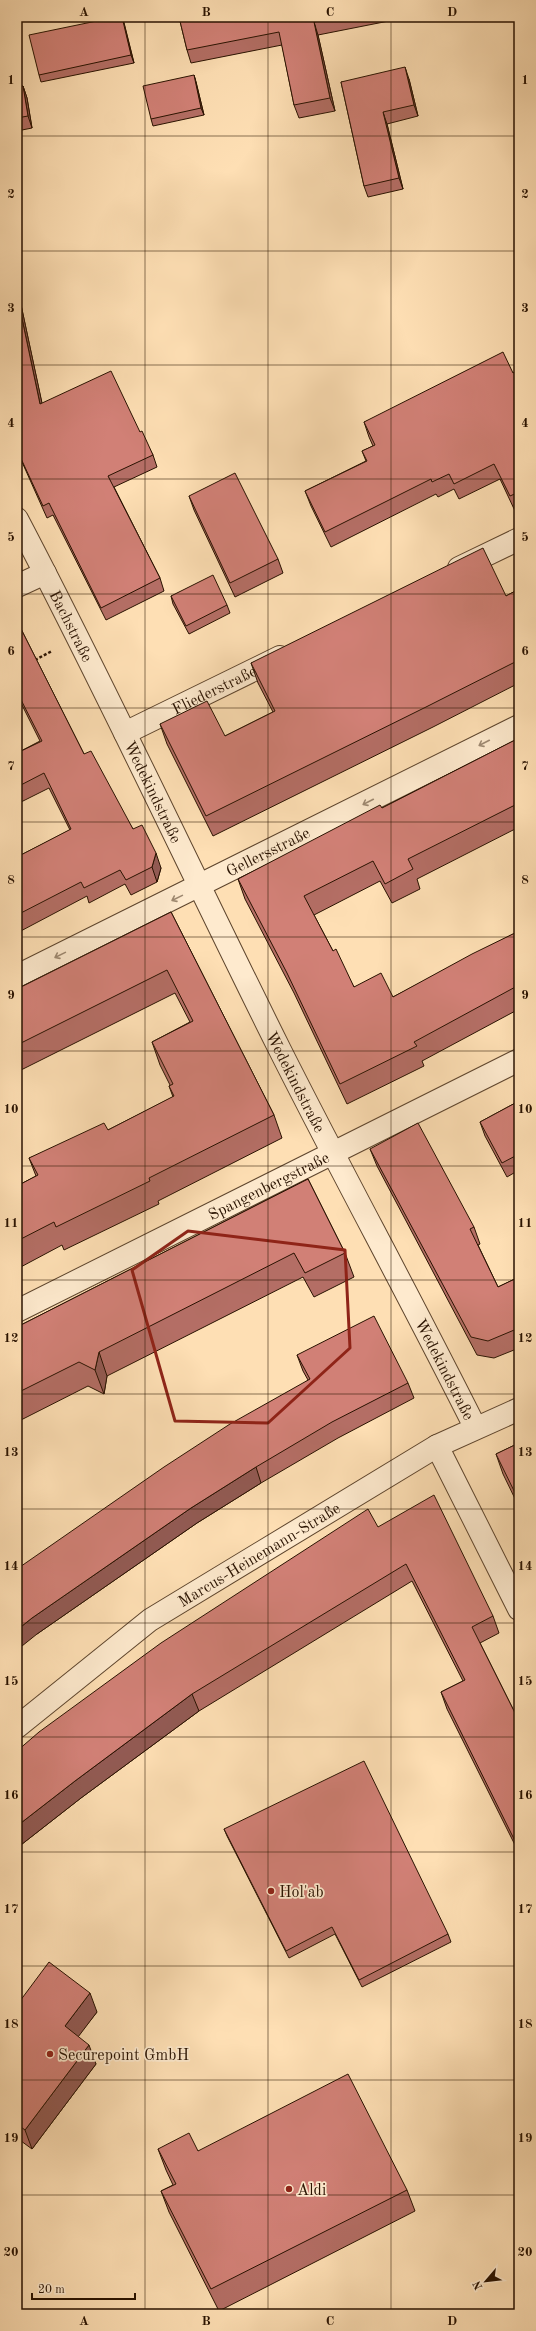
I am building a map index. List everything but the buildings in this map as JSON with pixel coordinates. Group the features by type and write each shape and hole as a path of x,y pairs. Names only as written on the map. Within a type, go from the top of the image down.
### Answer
{"street":[{"name":"Bachstraße","path":"17,519 125,733"},
{"path":"441,577 519,539"},
{"path":"17,586 45,573"},
{"name":"Fliederstraße","path":"125,733 300,646"},
{"name":"Gellersstraße","path":"17,976 199,887 519,726"},
{"name":"Wedekindstraße","path":"125,733 199,887 331,1152 476,1427"},
{"name":"Spangenbergstraße","path":"17,1311 331,1152 519,1060"},
{"name":"Marcus-Heinemann-Straße","path":"17,1727 150,1620 437,1446 476,1427 519,1409"},
{"path":"437,1446 519,1609"}],"highlighted area":[{"path":"188,1231 345,1250 350,1348 268,1423 175,1421 132,1270"}],"place":[{"name":"Hol'ab","path":"271,1891"},
{"name":"Securepoint GmbH","path":"50,2054"},
{"name":"Aldi","path":"289,2189"}]}
